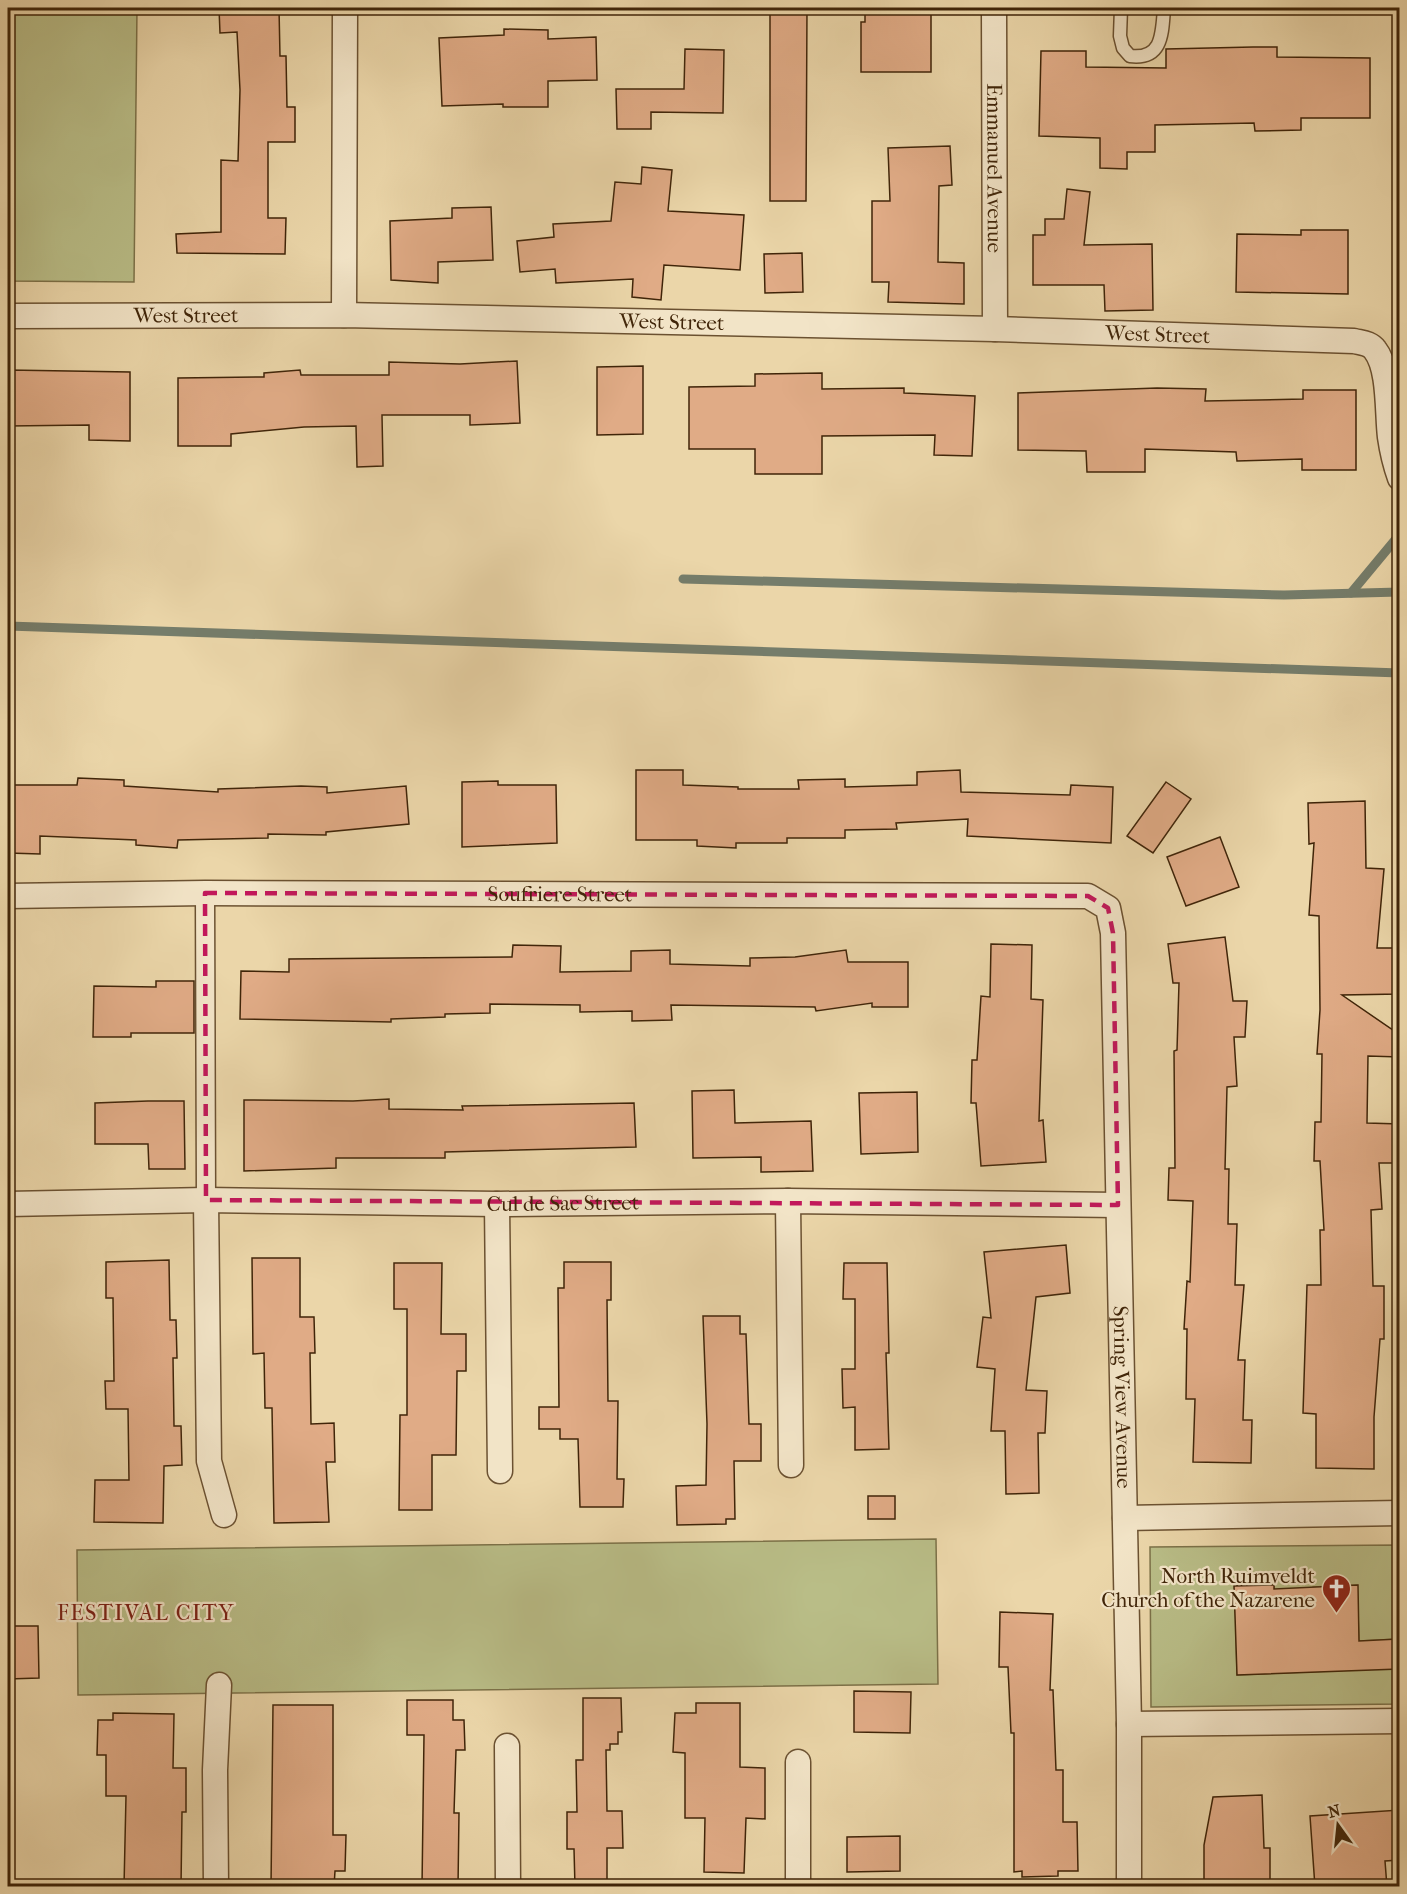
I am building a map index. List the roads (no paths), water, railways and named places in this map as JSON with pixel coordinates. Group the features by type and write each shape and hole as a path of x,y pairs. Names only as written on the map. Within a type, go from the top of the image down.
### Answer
{"street":[{"path":"344,315 345,8"},
{"name":"Emmanuel Avenue","path":"994,8 995,329"},
{"name":"West Street","path":"8,316 344,315 995,329 1338,340 1368,344 1375,349 1380,359 1384,371 1390,438 1400,478"},
{"path":"206,893 209,1461 224,1515"},
{"name":"Soufriere Street","path":"8,896 206,893 1088,896 1108,908"},
{"name":"Spring View Avenue","path":"1108,908 1113,933 1129,1724 1129,1887"},
{"name":"Cul de Sac Street","path":"8,1204 206,1200 497,1203 788,1201 1118,1205"},
{"path":"788,1201 791,1465"},
{"path":"497,1203 500,1471"},
{"path":"1125,1518 1400,1514"},
{"path":"216,1887 215,1770 219,1685"},
{"path":"1129,1724 1400,1721"},
{"path":"507,1746 508,1887"},
{"path":"798,1762 798,1887"}],"lane":[{"path":"1121,8 1123,48 1130,56 1141,58 1153,53 1159,44 1164,8"}],"waterway":[{"path":"1351,593 1400,534"},
{"path":"683,579 1284,595 1400,592"},
{"path":"8,626 1400,673"}],"place":[{"name":"North Ruimveldt Church of the Nazarene","path":"1336,1614"}],"district":[{"name":"FESTIVAL CITY","path":"146,1613"}]}
